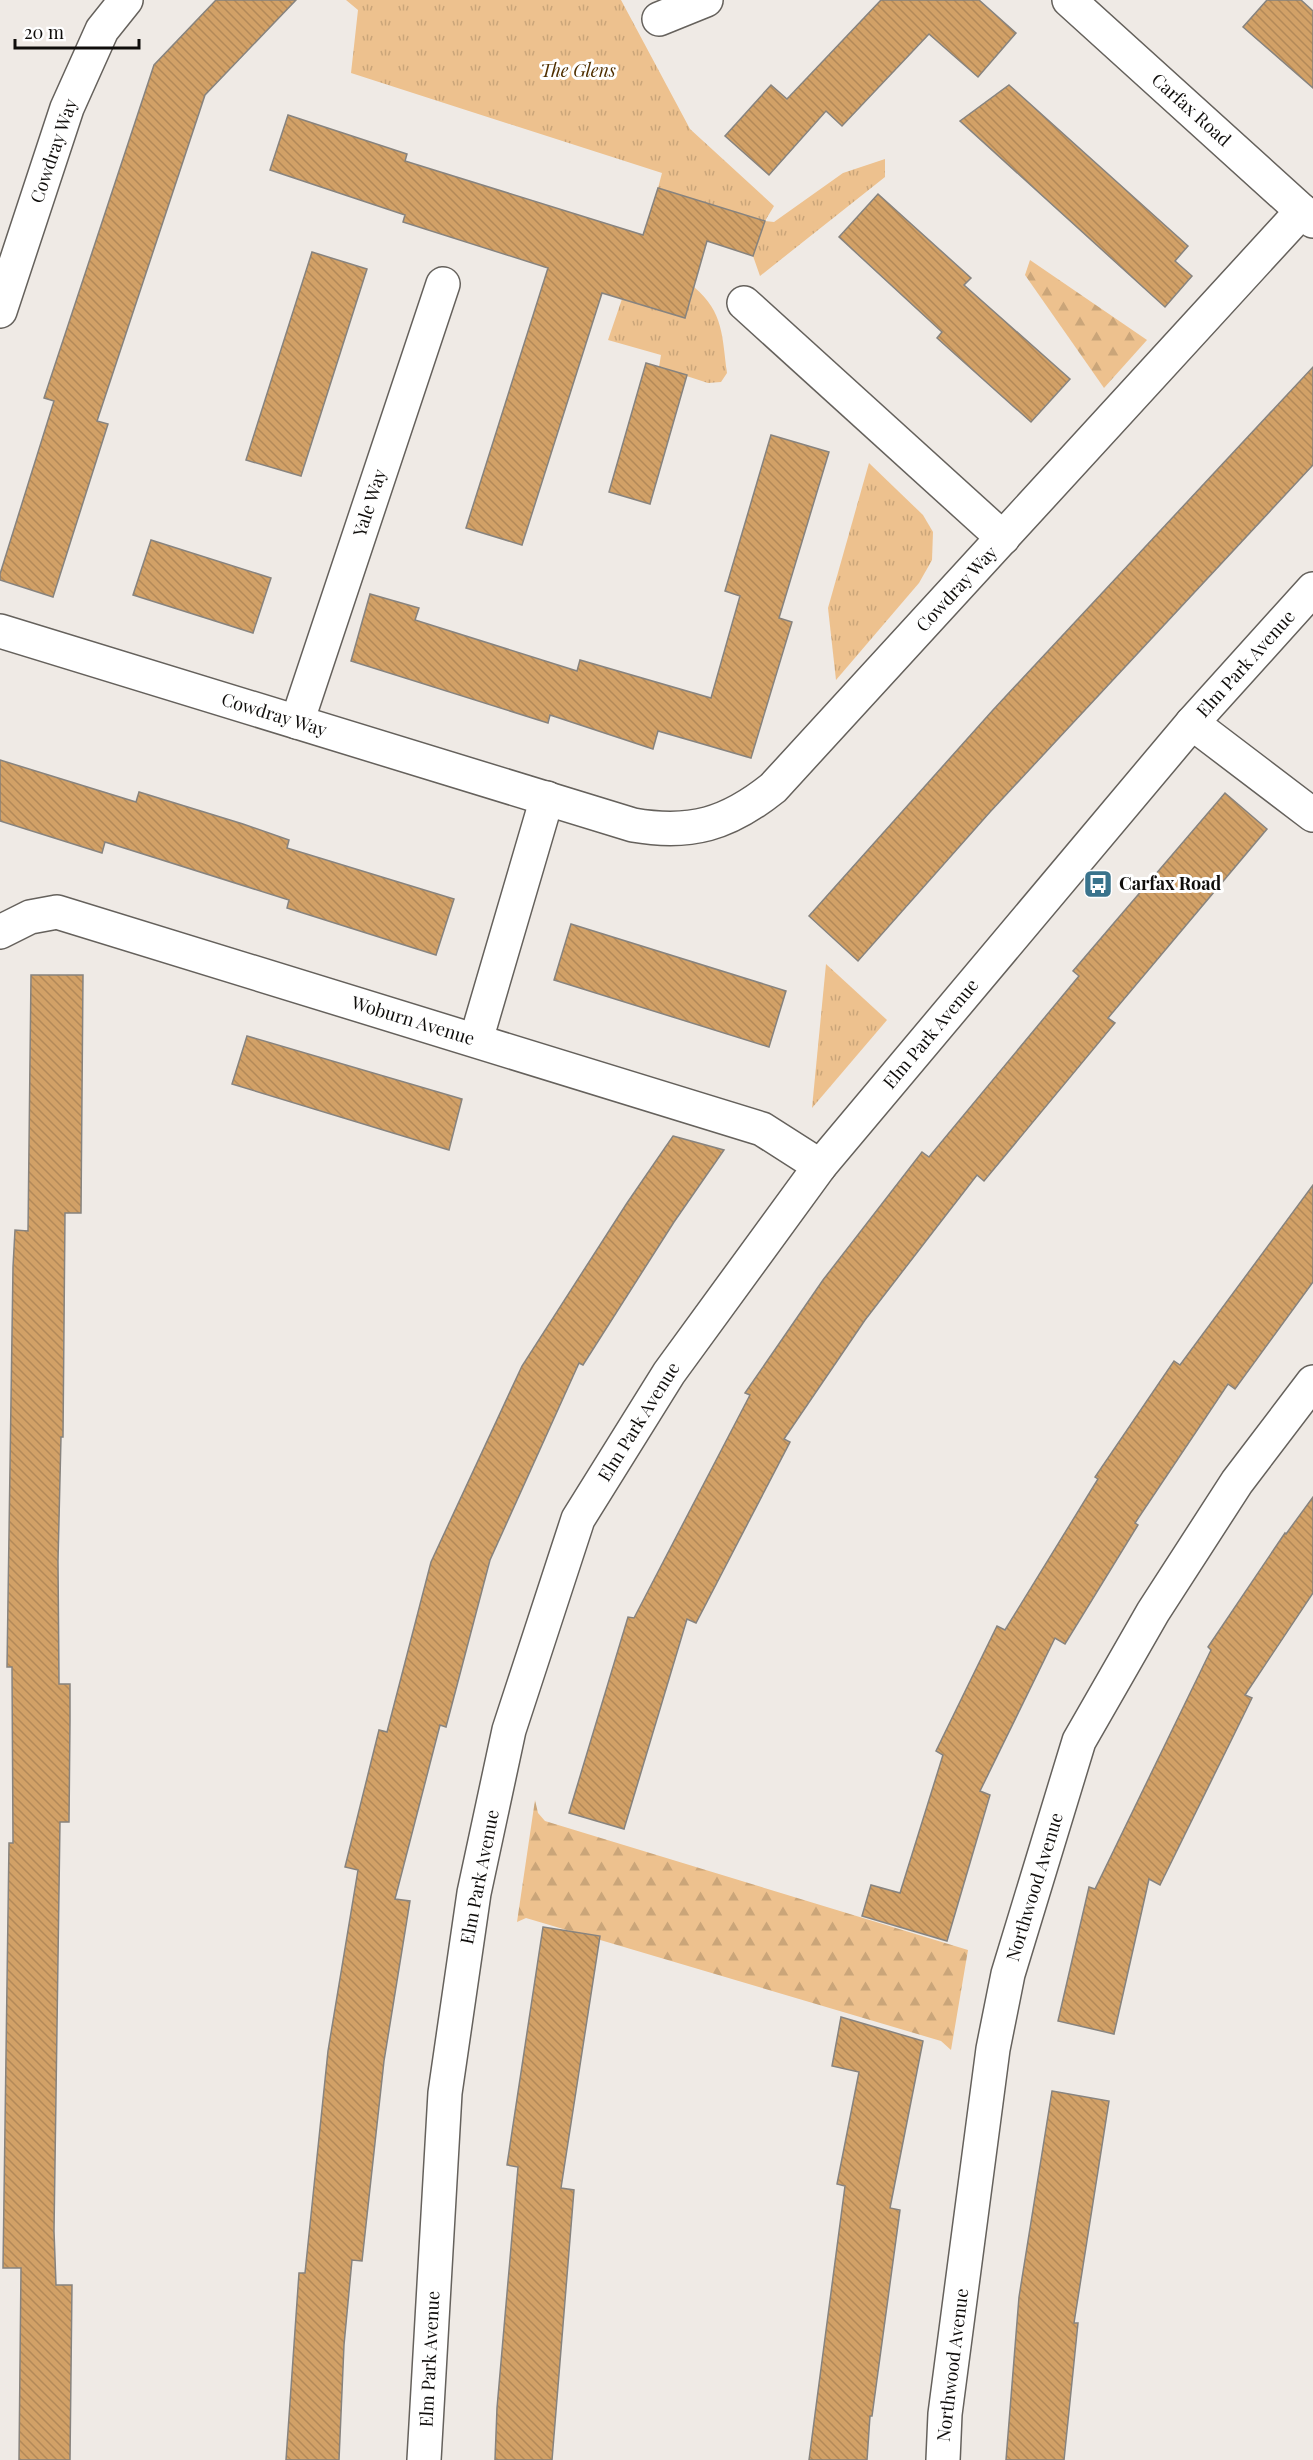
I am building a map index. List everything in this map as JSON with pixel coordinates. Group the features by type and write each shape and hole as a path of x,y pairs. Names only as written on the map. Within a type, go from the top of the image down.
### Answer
{"street":[{"name":"Cowdray Way","path":"0,311 67,108 102,30 126,0"},
{"path":"659,19 706,0"},
{"name":"Carfax Road","path":"1069,0 1308,216"},
{"name":"Cowdray Way","path":"0,631 633,825 658,830 683,830 708,825 732,817 754,804 773,788 1003,538 1308,216"},
{"name":"Yale Way","path":"297,722 443,284"},
{"path":"744,303 1003,538"},
{"name":"Elm Park Avenue","path":"424,2460 445,2092 474,1893 509,1730 578,1519 669,1373 820,1166 1192,723 1313,589"},
{"path":"1192,723 1313,815"},
{"path":"476,1040 547,798"},
{"name":"Woburn Avenue","path":"0,932 30,917 57,912 762,1130 820,1166"},
{"name":"Northwood Avenue","path":"943,2460 945,2414 993,2049 1008,1974 1079,1741 1153,1612 1237,1482 1313,1382"}],"green space":[{"name":"The Glens","path":"346,0 621,0 690,129 774,206 765,221 774,222 843,173 885,159 885,177 760,276 753,256 764,221 658,188 662,173 351,73 358,10"},
{"path":"1030,260 1147,340 1104,388 1025,275"},
{"path":"694,287 711,306 720,326 727,373 721,382 708,383 659,367 661,355 608,340 622,299 685,317"},
{"path":"869,463 923,515 933,532 932,560 919,583 836,680 828,608"},
{"path":"826,964 887,1020 812,1108"},
{"path":"535,1800 538,1813 545,1821 968,1950 951,2050 941,2041 526,1918 517,1922"}],"building":[{"path":"216,0 296,0 205,95 97,421 108,424 53,597 0,580 54,401 44,398 154,65"},
{"path":"881,0 979,0 1016,33 978,77 929,34 842,126 826,111 769,175 725,136 771,85 787,99"},
{"path":"1267,0 1301,0 1313,11 1313,88 1243,27"},
{"path":"1009,85 1188,246 1175,261 1192,276 1165,307 960,121"},
{"path":"288,115 407,154 405,161 643,235 658,188 765,221 753,256 707,241 685,318 602,293 522,545 466,528 548,268 403,222 405,215 270,170"},
{"path":"878,194 971,278 964,285 1070,379 1031,422 937,338 942,332 839,237"},
{"path":"312,252 367,269 301,476 246,460"},
{"path":"646,363 687,375 650,504 609,492"},
{"path":"1313,367 1313,465 990,812 858,961 809,916 993,710"},
{"path":"771,435 829,452 779,618 792,622 751,758 658,731 653,749 550,715 548,723 351,661 370,594 419,608 415,620 577,671 580,660 711,698 740,596 725,591"},
{"path":"151,540 271,578 253,633 133,595"},
{"path":"0,760 136,802 139,792 289,840 287,848 454,899 436,955 287,908 289,900 105,842 102,853 0,821"},
{"path":"1225,793 1267,829 1108,1018 1115,1023 984,1181 977,1175 865,1320 784,1439 790,1442 696,1623 687,1619 624,1829 569,1813 628,1617 634,1618 750,1395 745,1393 823,1280 922,1152 929,1157 1079,976 1073,971"},
{"path":"571,924 786,991 769,1047 554,980"},
{"path":"31,975 83,975 81,1213 65,1213 63,1437 61,1437 58,1561 59,1684 70,1684 70,1721 69,1822 60,1822 54,2231 56,2285 72,2285 70,2460 19,2460 21,2268 3,2268 9,1843 13,1843 12,1667 7,1667 13,1267 15,1230 28,1231"},
{"path":"247,1036 462,1099 449,1150 232,1084"},
{"path":"673,1136 724,1150 674,1222 583,1365 579,1363 490,1560 446,1727 440,1725 395,1899 410,1901 384,2061 362,2261 352,2260 344,2345 339,2460 286,2460 299,2273 305,2273 328,2051 358,1870 345,1867 379,1730 387,1732 431,1562 522,1366"},
{"path":"1313,1185 1313,1282 1235,1389 1228,1384 1135,1523 1138,1525 1065,1644 1055,1638 980,1791 990,1795 947,1941 862,1916 871,1885 900,1893 943,1755 936,1751 997,1626 1005,1630 1098,1479 1095,1477 1174,1361 1180,1365"},
{"path":"1313,1497 1313,1593 1245,1695 1252,1698 1160,1885 1149,1879 1114,2034 1058,2021 1089,1887 1095,1889 1211,1650 1208,1647 1285,1533"},
{"path":"543,1927 600,1936 561,2188 574,2190 552,2460 495,2460 497,2408 518,2167 507,2165"},
{"path":"841,2017 923,2041 890,2208 900,2210 872,2416 870,2416 867,2460 809,2460 845,2186 837,2184 859,2072 832,2066"},
{"path":"1052,2091 1109,2101 1074,2323 1078,2323 1064,2460 1006,2460 1019,2297"}],"place":[{"name":"Carfax Road","path":"1098,884"}]}
